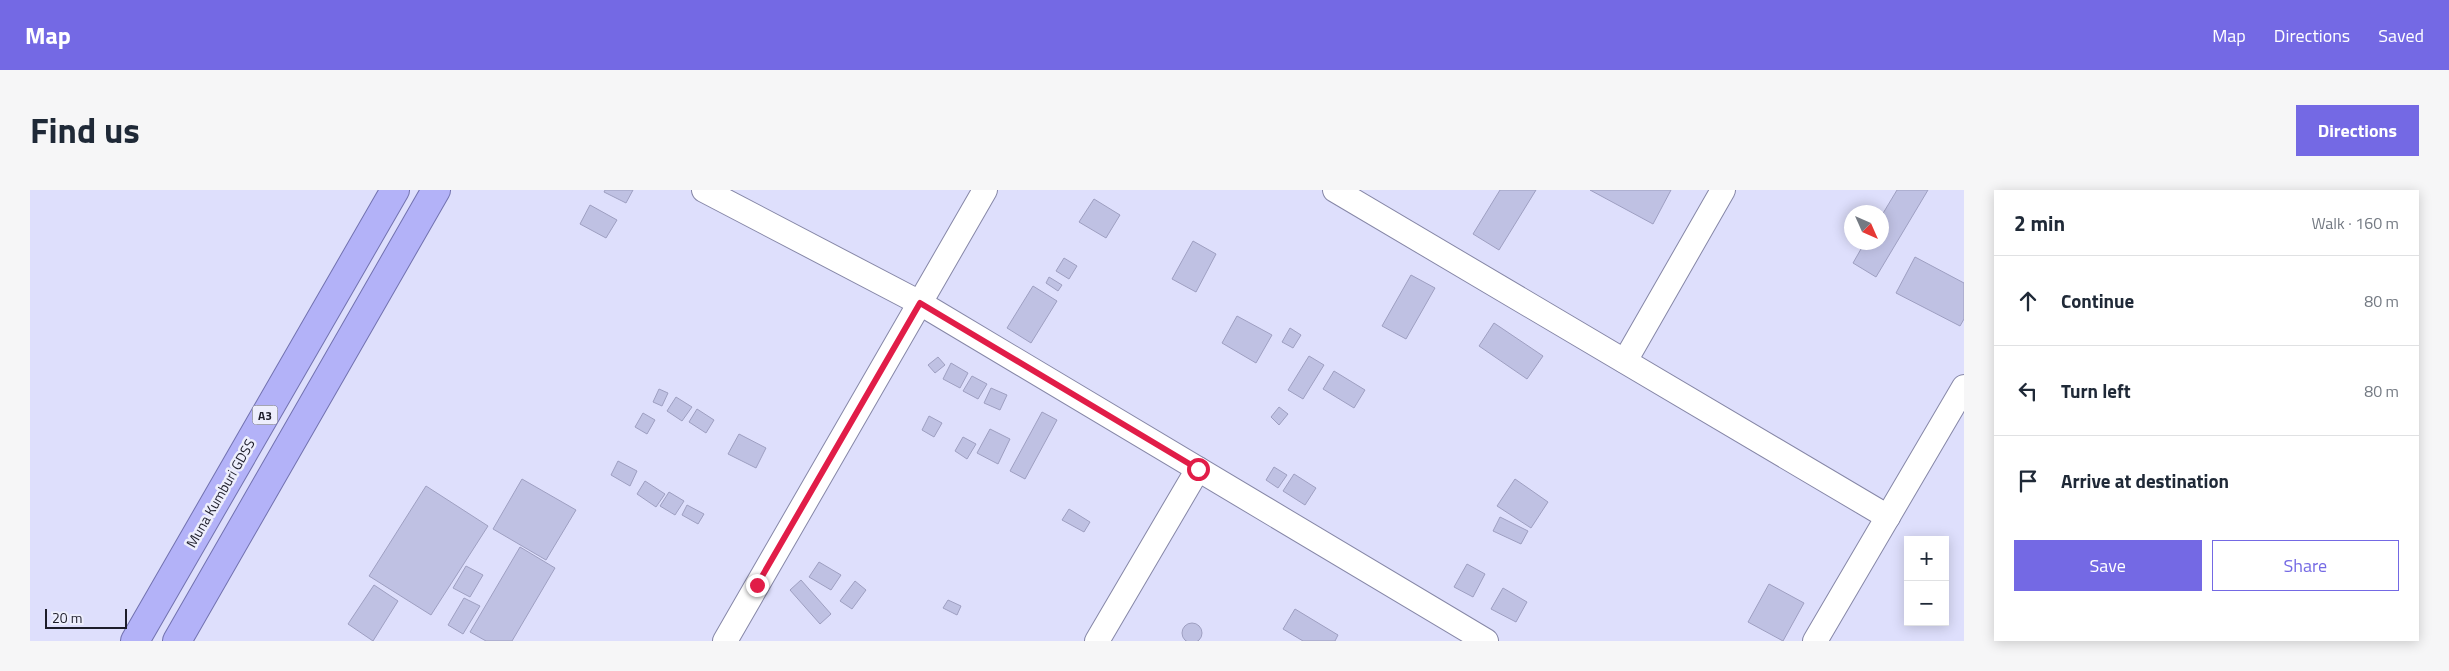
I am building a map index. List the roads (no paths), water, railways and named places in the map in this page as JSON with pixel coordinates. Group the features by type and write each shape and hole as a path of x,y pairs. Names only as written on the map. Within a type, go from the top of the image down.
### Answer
{"highway":[{"name":"Muna Kumburi GDSS","path":"135,641 395,190"},
{"path":"177,641 436,190"}],"street":[{"path":"704,190 920,303 1198,469 1459,634 1486,641"},
{"path":"724,641 985,190"},
{"path":"1625,361 1724,190"},
{"path":"1350,194 1625,361 1888,517"},
{"path":"1815,641 1964,387"},
{"path":"1097,641 1198,469"}]}
